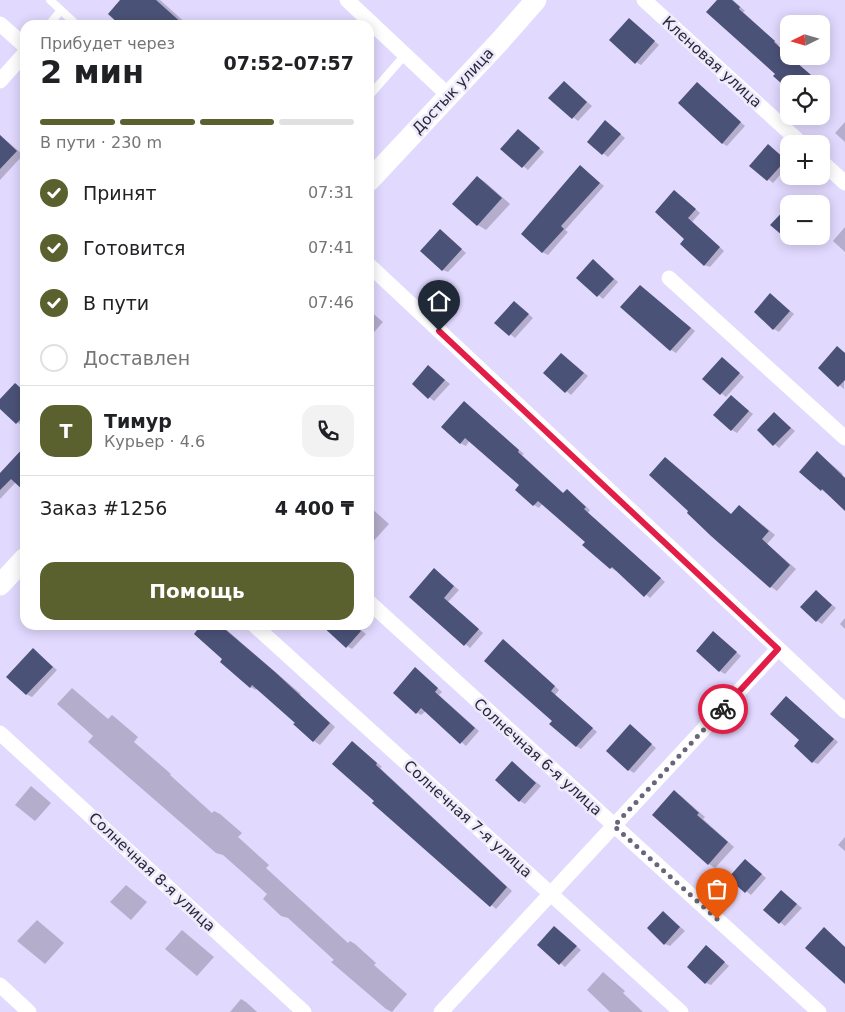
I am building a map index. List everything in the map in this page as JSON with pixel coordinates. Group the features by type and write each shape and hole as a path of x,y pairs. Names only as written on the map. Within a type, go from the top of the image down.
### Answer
{"street":[{"path":"347,0 368,20"},
{"name":"Достык улица","path":"374,176 536,0"},
{"name":"Кленовая улица","path":"644,0 792,135"},
{"path":"0,24 20,42"},
{"path":"374,26 448,95"},
{"path":"0,81 20,59"},
{"path":"830,169 845,183"},
{"path":"374,270 845,711"},
{"path":"669,278 845,438"},
{"path":"0,585 20,563"},
{"name":"Солнечная 6-я улица","path":"374,607 819,1012"},
{"name":"Солнечная 7-я улица","path":"260,630 681,1012"},
{"path":"441,1012 778,649"},
{"name":"Солнечная 8-я улица","path":"0,733 304,1012"},
{"path":"0,985 29,1012"}],"lane":[{"path":"50,0 72,20"},
{"path":"53,20 61,10"},
{"path":"374,90 405,55"}],"building":[{"path":"120,0 156,0 178,20 115,20 108,14"},
{"path":"717,0 732,0 780,48 780,65 799,65 811,75 780,75 780,82 773,76 775,74 706,12"},
{"path":"629,18 655,41 635,64 609,40"},
{"path":"564,81 587,102 572,119 548,98"},
{"path":"697,82 741,122 722,144 678,103"},
{"path":"605,120 621,134 602,155 587,142"},
{"path":"518,129 540,148 522,168 500,149"},
{"path":"0,135 17,151 0,169"},
{"path":"768,144 780,155 780,167 767,181 749,166"},
{"path":"580,165 600,183 561,226 564,229 542,253 521,234"},
{"path":"477,176 502,198 477,226 452,204"},
{"path":"674,190 696,209 688,218 720,247 704,266 680,244 684,239 655,212"},
{"path":"780,214 780,233 770,225"},
{"path":"440,229 462,249 442,271 420,251"},
{"path":"593,259 614,279 597,297 576,278"},
{"path":"640,285 691,328 670,351 620,307"},
{"path":"770,293 790,311 773,330 754,312"},
{"path":"514,301 529,314 509,336 494,323"},
{"path":"837,346 845,353 845,380 838,387 818,368"},
{"path":"561,353 584,373 565,393 543,373"},
{"path":"722,357 740,373 720,395 702,379"},
{"path":"428,365 445,380 428,399 412,384"},
{"path":"15,383 20,388 20,420 16,424 0,409 0,399"},
{"path":"731,395 749,411 731,431 713,415"},
{"path":"464,401 519,450 518,452 563,493 567,489 586,507 584,509 661,578 644,597 612,567 610,569 582,545 585,542 538,501 533,506 515,490 519,485 465,438 460,444 441,427"},
{"path":"774,412 791,428 773,446 757,430"},
{"path":"20,451 20,487 11,479 0,490 0,473"},
{"path":"817,451 845,478 845,511 822,489 821,491 799,472"},
{"path":"665,457 731,514 739,505 769,531 762,539 790,565 770,588 711,536 687,513 688,511 649,475"},
{"path":"434,568 454,586 444,598 479,629 464,646 409,597"},
{"path":"816,590 832,605 816,622 800,607"},
{"path":"197,630 226,630 330,723 313,742 293,724 295,723 252,685 250,688 220,662 222,659 194,634"},
{"path":"326,630 360,630 346,648"},
{"path":"713,631 737,652 719,672 696,651"},
{"path":"503,639 555,686 551,691 593,728 576,747 549,724 552,721 484,661"},
{"path":"33,648 53,667 26,695 6,677"},
{"path":"415,667 438,688 435,692 475,728 460,744 421,708 416,714 393,693"},
{"path":"786,696 834,739 812,763 794,746 799,740 770,714"},
{"path":"630,724 652,744 628,771 606,751"},
{"path":"352,741 507,887 490,907 372,803 374,801 332,764"},
{"path":"512,761 536,783 519,802 495,780"},
{"path":"674,790 699,813 697,815 728,842 708,865 652,815"},
{"path":"745,859 762,874 745,893 728,878"},
{"path":"781,890 797,904 779,924 763,910"},
{"path":"663,911 680,927 664,945 647,928"},
{"path":"554,926 577,946 559,965 537,945"},
{"path":"824,927 845,947 845,984 805,948"},
{"path":"706,945 725,962 705,984 687,967"}],"way so far":[{"path":"717,919 614,826 723,709"}],"route":[{"path":"439,331 778,649 723,709"}]}
